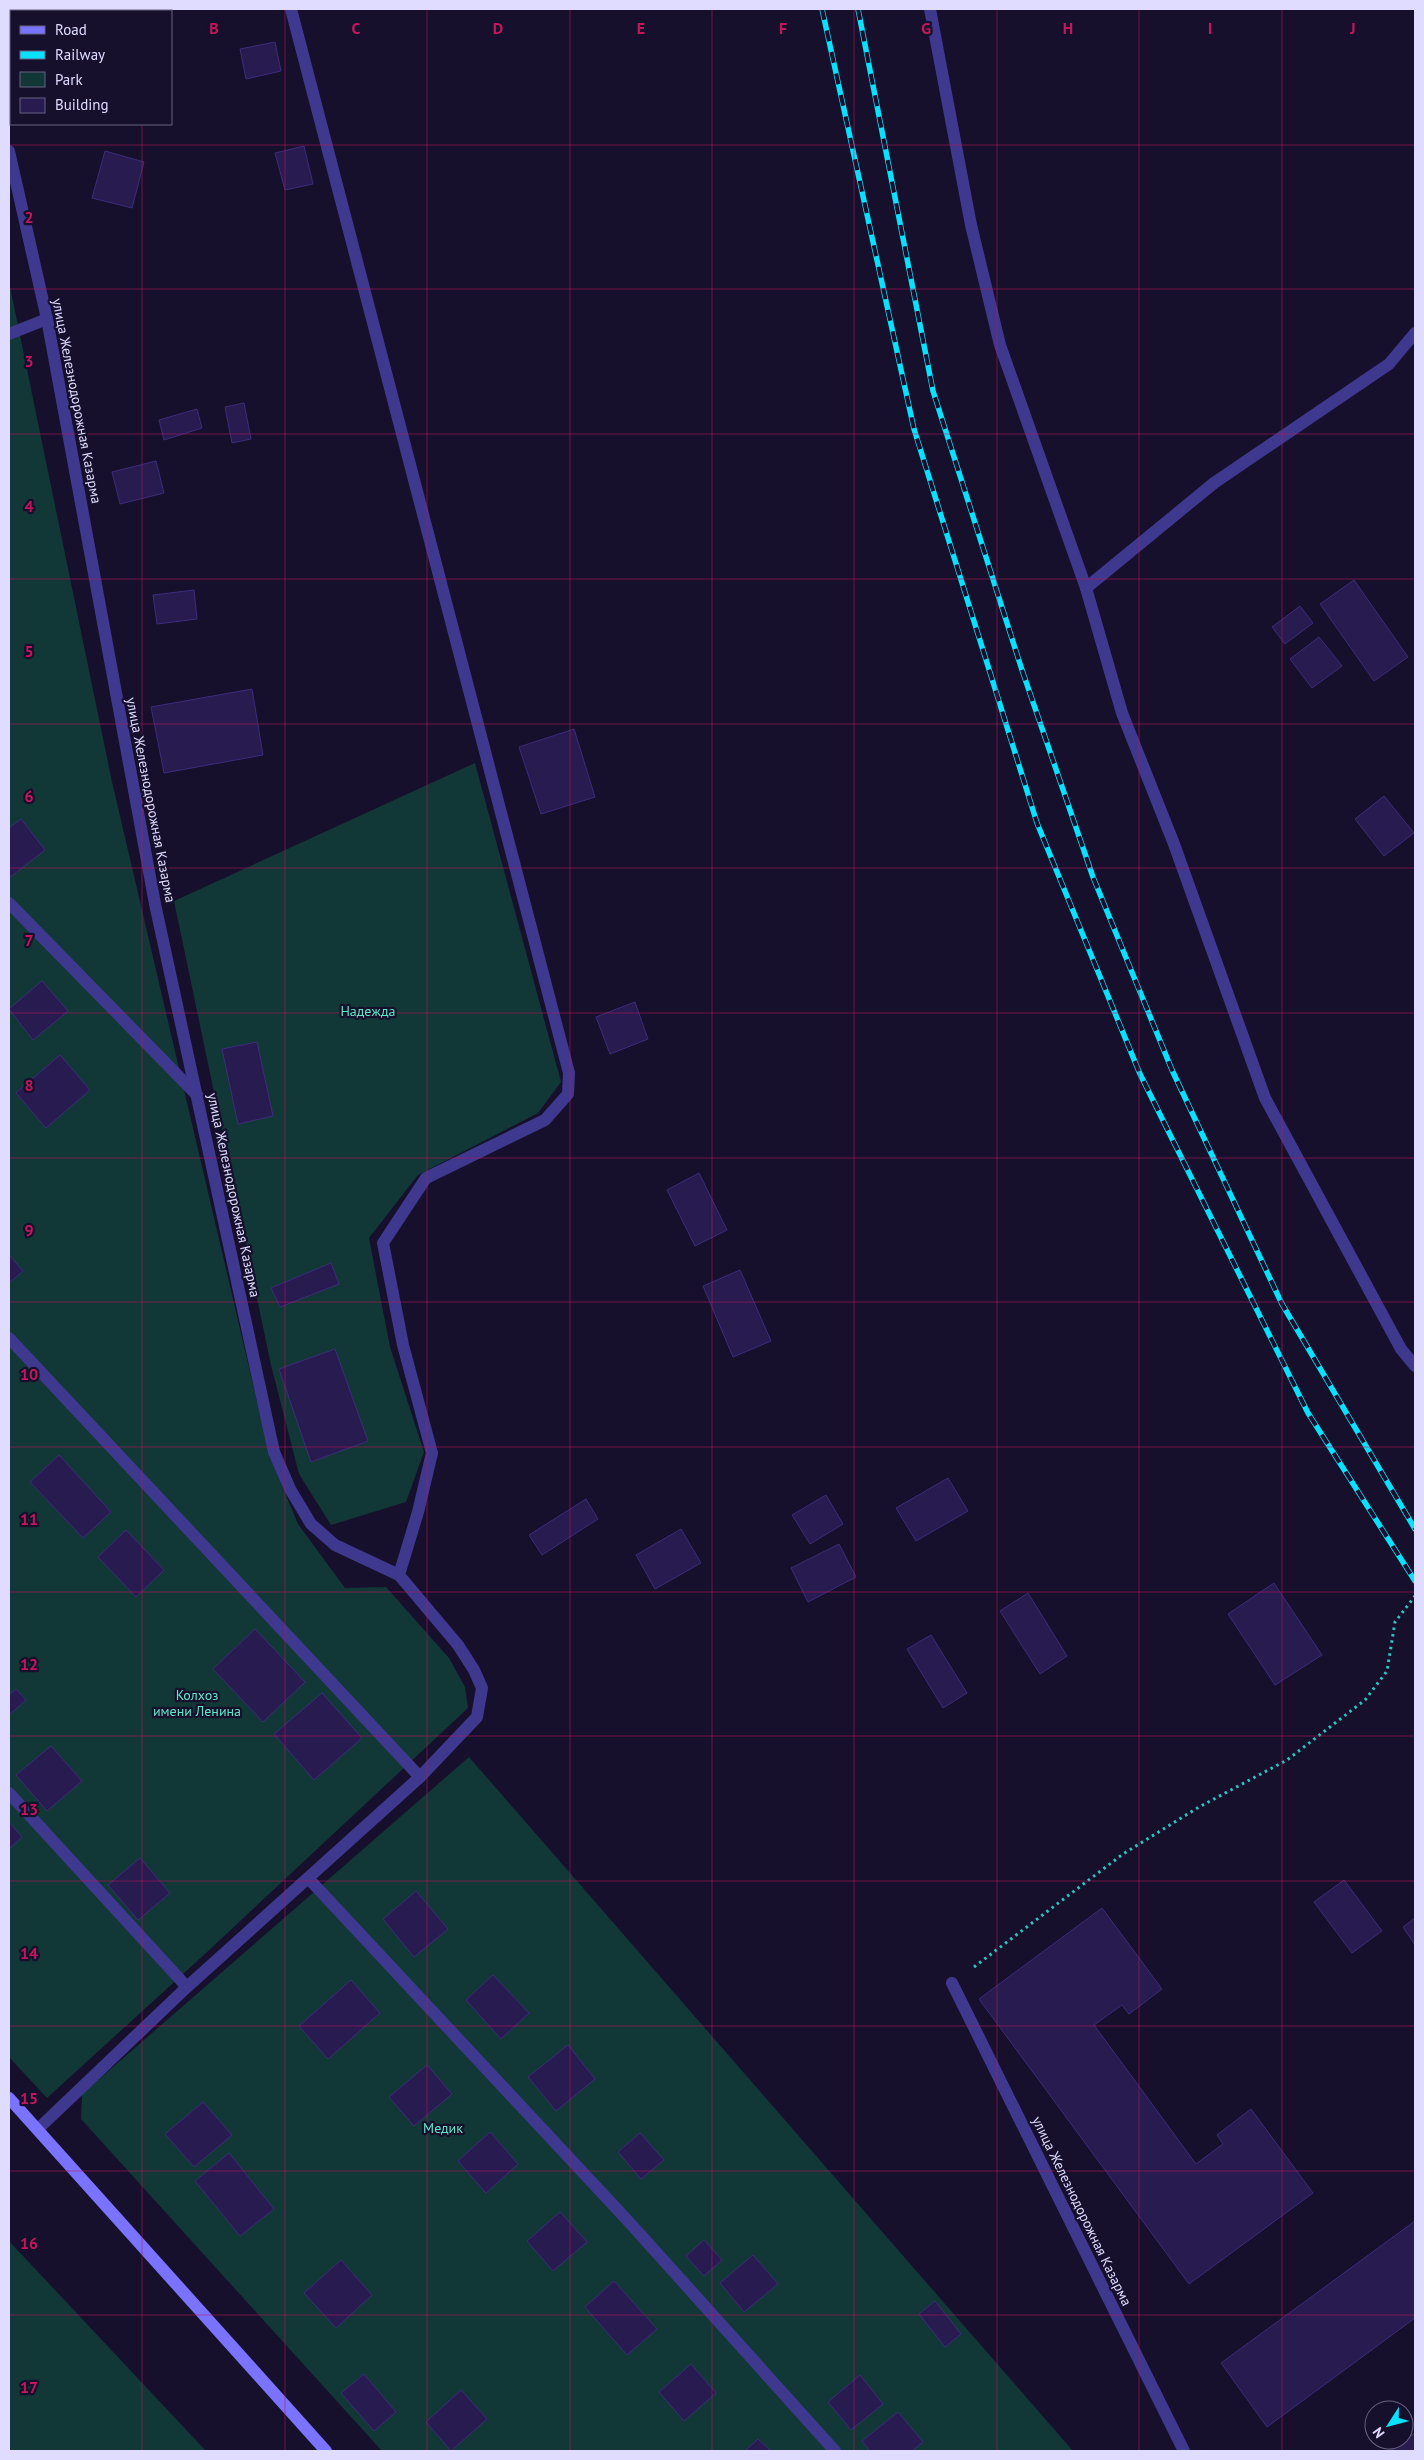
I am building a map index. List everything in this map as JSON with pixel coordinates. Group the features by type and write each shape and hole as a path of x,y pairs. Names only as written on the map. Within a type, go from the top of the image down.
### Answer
{"street":[{"path":"38,2129 187,1987 420,1777 477,1717 482,1688 474,1670 458,1645 399,1576 418,1512 432,1453 404,1345 383,1244 426,1178 545,1120 568,1094 570,1073 291,9"},
{"path":"930,9 971,225 1000,345 1086,588 1122,714 1174,844 1265,1098 1402,1349 1415,1366"},
{"name":"улица Железнодорожная Казарма","path":"9,151 47,319 155,904 274,1452 290,1489 311,1524 335,1546 399,1576"},
{"path":"9,334 47,319"},
{"path":"1086,588 1214,483 1389,364 1415,333"},
{"path":"9,904 198,1096"},
{"path":"9,1338 420,1777"},
{"path":"9,1793 187,1987"},
{"path":"308,1878 622,2215 835,2451"},
{"name":"улица Железнодорожная Казарма","path":"952,1983 1184,2451"},
{"path":"9,2098 326,2451"}],"path":[{"path":"952,1983 1123,1854 1199,1807 1287,1760 1365,1700 1387,1672 1395,1622 1415,1596"}],"green space":[{"name":"Колхоз имени Ленина","path":"9,282 112,782 270,1457 298,1524 345,1588 386,1587 449,1658 465,1687 468,1708 206,1953 47,2098 9,2057"},
{"name":"Надежда","path":"475,763 561,1082 538,1113 418,1175 369,1238 390,1347 424,1452 406,1502 331,1525 299,1474 271,1365 174,901"},
{"name":"Медик","path":"469,1757 1073,2451 382,2451 81,2119 82,2094"},
{"path":"9,2241 206,2451 9,2451"}],"building":[{"path":"275,42 281,71 246,79 240,49"},
{"path":"304,146 313,184 285,190 275,153"},
{"path":"105,151 144,162 132,208 92,198"},
{"path":"244,403 251,439 232,443 225,407"},
{"path":"197,409 202,428 164,440 159,420"},
{"path":"156,461 164,493 120,504 112,472"},
{"path":"1354,580 1408,657 1374,681 1320,604"},
{"path":"194,590 197,619 157,624 153,595"},
{"path":"1300,606 1313,623 1285,644 1272,627"},
{"path":"1319,637 1342,666 1312,688 1290,659"},
{"path":"252,689 263,755 164,773 151,707"},
{"path":"574,729 595,797 541,814 519,747"},
{"path":"1384,796 1414,833 1384,856 1355,819"},
{"path":"21,819 45,850 9,878 9,828"},
{"path":"42,981 68,1011 33,1040 9,1009"},
{"path":"635,1002 648,1039 610,1054 596,1017"},
{"path":"257,1042 273,1116 238,1124 222,1049"},
{"path":"60,1055 90,1090 46,1128 16,1093"},
{"path":"699,1173 727,1230 695,1246 667,1190"},
{"path":"9,1255 23,1271 9,1283"},
{"path":"331,1263 339,1284 280,1307 271,1288"},
{"path":"740,1270 771,1341 733,1357 703,1286"},
{"path":"335,1349 368,1441 311,1462 279,1369"},
{"path":"59,1455 111,1512 83,1538 30,1482"},
{"path":"948,1478 968,1511 916,1541 896,1508"},
{"path":"826,1495 843,1524 810,1544 792,1515"},
{"path":"586,1499 598,1519 542,1555 529,1535"},
{"path":"681,1529 701,1563 655,1589 636,1555"},
{"path":"126,1530 164,1570 136,1597 98,1557"},
{"path":"839,1544 856,1577 808,1602 791,1568"},
{"path":"1274,1583 1322,1655 1275,1685 1228,1614"},
{"path":"1028,1593 1067,1656 1040,1674 1000,1611"},
{"path":"255,1629 305,1682 263,1722 213,1669"},
{"path":"931,1635 967,1693 943,1708 907,1649"},
{"path":"16,1689 26,1700 9,1715 9,1695"},
{"path":"322,1693 362,1738 314,1780 274,1734"},
{"path":"51,1746 82,1781 47,1811 16,1775"},
{"path":"9,1822 22,1837 9,1849"},
{"path":"140,1858 170,1893 138,1920 108,1885"},
{"path":"1344,1880 1382,1931 1352,1953 1314,1902"},
{"path":"416,1891 448,1929 414,1957 383,1919"},
{"path":"1102,1908 1162,1989 1129,2014 1122,2005 1094,2025 1196,2164 1223,2144 1217,2135 1251,2109 1313,2193 1189,2284 979,1999"},
{"path":"1415,1918 1415,1945 1403,1927"},
{"path":"493,1975 529,2013 501,2039 466,2000"},
{"path":"351,1980 380,2013 328,2059 299,2026"},
{"path":"568,2045 595,2079 556,2111 528,2077"},
{"path":"427,2065 452,2094 414,2126 389,2097"},
{"path":"203,2102 232,2135 194,2167 165,2134"},
{"path":"490,2132 518,2164 486,2193 458,2161"},
{"path":"640,2133 664,2160 641,2179 618,2152"},
{"path":"229,2153 274,2209 240,2236 195,2181"},
{"path":"560,2212 587,2242 553,2271 527,2241"},
{"path":"1415,2221 1415,2318 1267,2427 1221,2363"},
{"path":"704,2240 722,2260 704,2276 686,2256"},
{"path":"753,2255 778,2284 744,2312 720,2283"},
{"path":"341,2260 372,2295 336,2328 304,2293"},
{"path":"614,2281 657,2329 627,2355 585,2307"},
{"path":"935,2301 961,2334 945,2347 919,2314"},
{"path":"691,2364 716,2393 684,2421 659,2392"},
{"path":"364,2374 396,2412 374,2431 341,2393"},
{"path":"860,2375 883,2404 851,2430 828,2402"},
{"path":"461,2390 487,2419 451,2451 426,2422"},
{"path":"898,2412 923,2442 912,2451 870,2451 862,2441"},
{"path":"1414,2434 1415,2451 1390,2451 1414,2450"},
{"path":"758,2439 771,2451 745,2451"}],"railway":[{"path":"822,9 914,429 1037,823 1140,1074 1308,1413 1415,1581"},
{"path":"858,9 933,391 1022,670 1093,877 1172,1070 1282,1304 1415,1529"}]}
